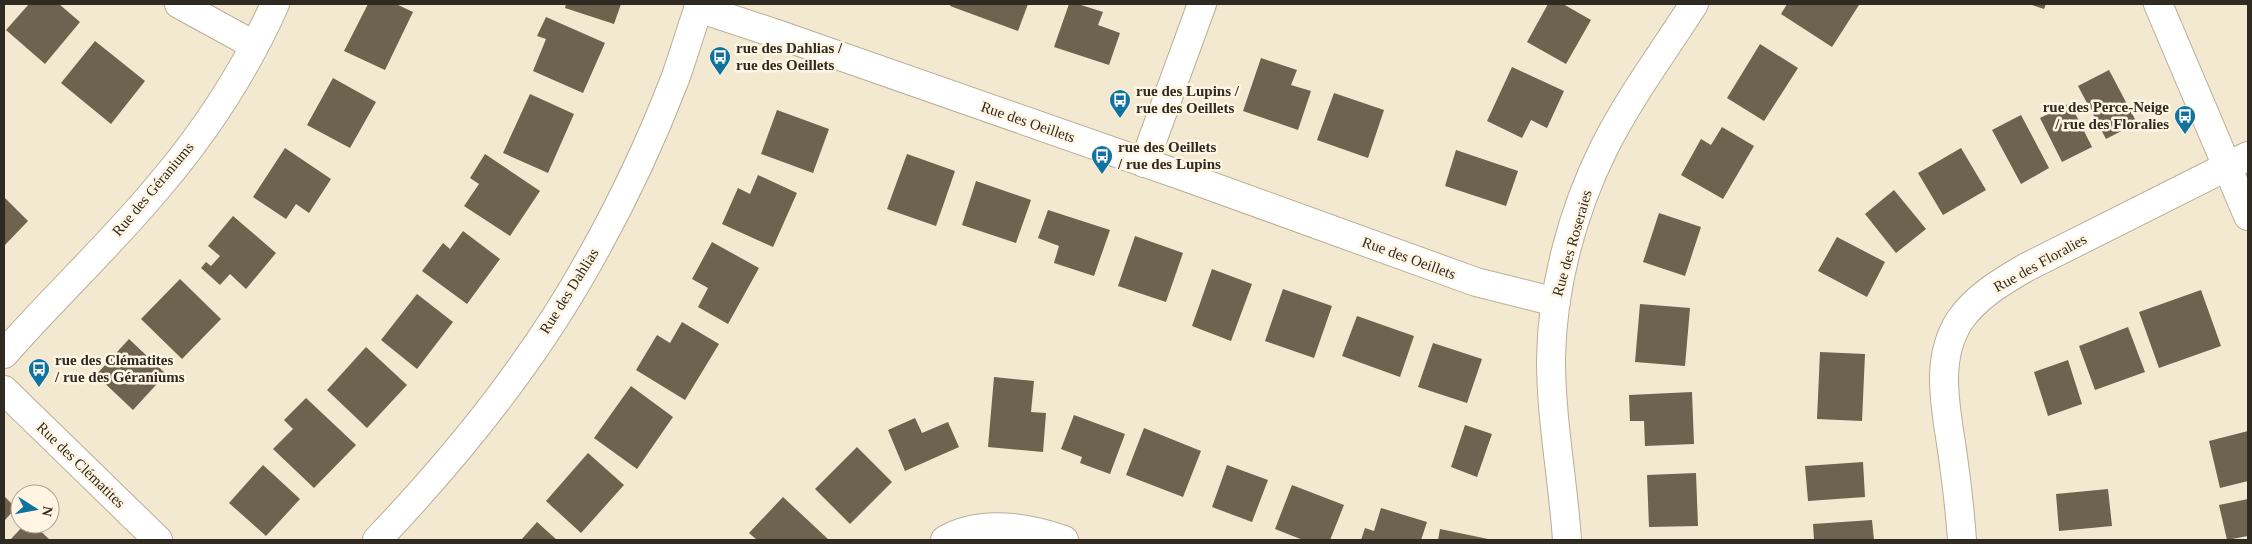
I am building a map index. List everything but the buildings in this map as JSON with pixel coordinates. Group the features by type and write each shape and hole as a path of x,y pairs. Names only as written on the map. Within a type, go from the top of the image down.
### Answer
{"street":[{"path":"179,4 254,45"},
{"name":"Rue des Géraniums","path":"4,354 160,186 207,123 254,45 275,4"},
{"path":"1144,162 1202,4"},
{"name":"Rue des Roseraies","path":"1567,540 1552,368 1556,302 1572,231 1604,148 1694,4"},
{"path":"2158,4 2238,161 2248,216"},
{"name":"Rue des Oeillets","path":"699,6 1144,162 1476,282 1556,302"},
{"name":"Rue des Dahlias","path":"377,540 421,493 476,427 520,368 572,290 603,235 654,129 681,61 699,6"},
{"name":"Rue des Floralies","path":"1962,540 1946,406 1944,371 1949,345 1959,321 1980,299 2002,281 2238,161"},
{"name":"Rue des Clématites","path":"4,390 158,540"},
{"path":"945,540 957,533 974,528 990,527 1038,532 1064,540"}],"place":[{"name":"rue des Dahlias / rue des Oeillets","path":"720,76"},
{"name":"rue des Lupins / rue des Oeillets","path":"1120,119"},
{"name":"rue des Perce-Neige / rue des Floralies","path":"2185,135"},
{"name":"rue des Oeillets / rue des Lupins","path":"1102,175"},
{"name":"rue des Clématites / rue des Géraniums","path":"39,388"}]}
